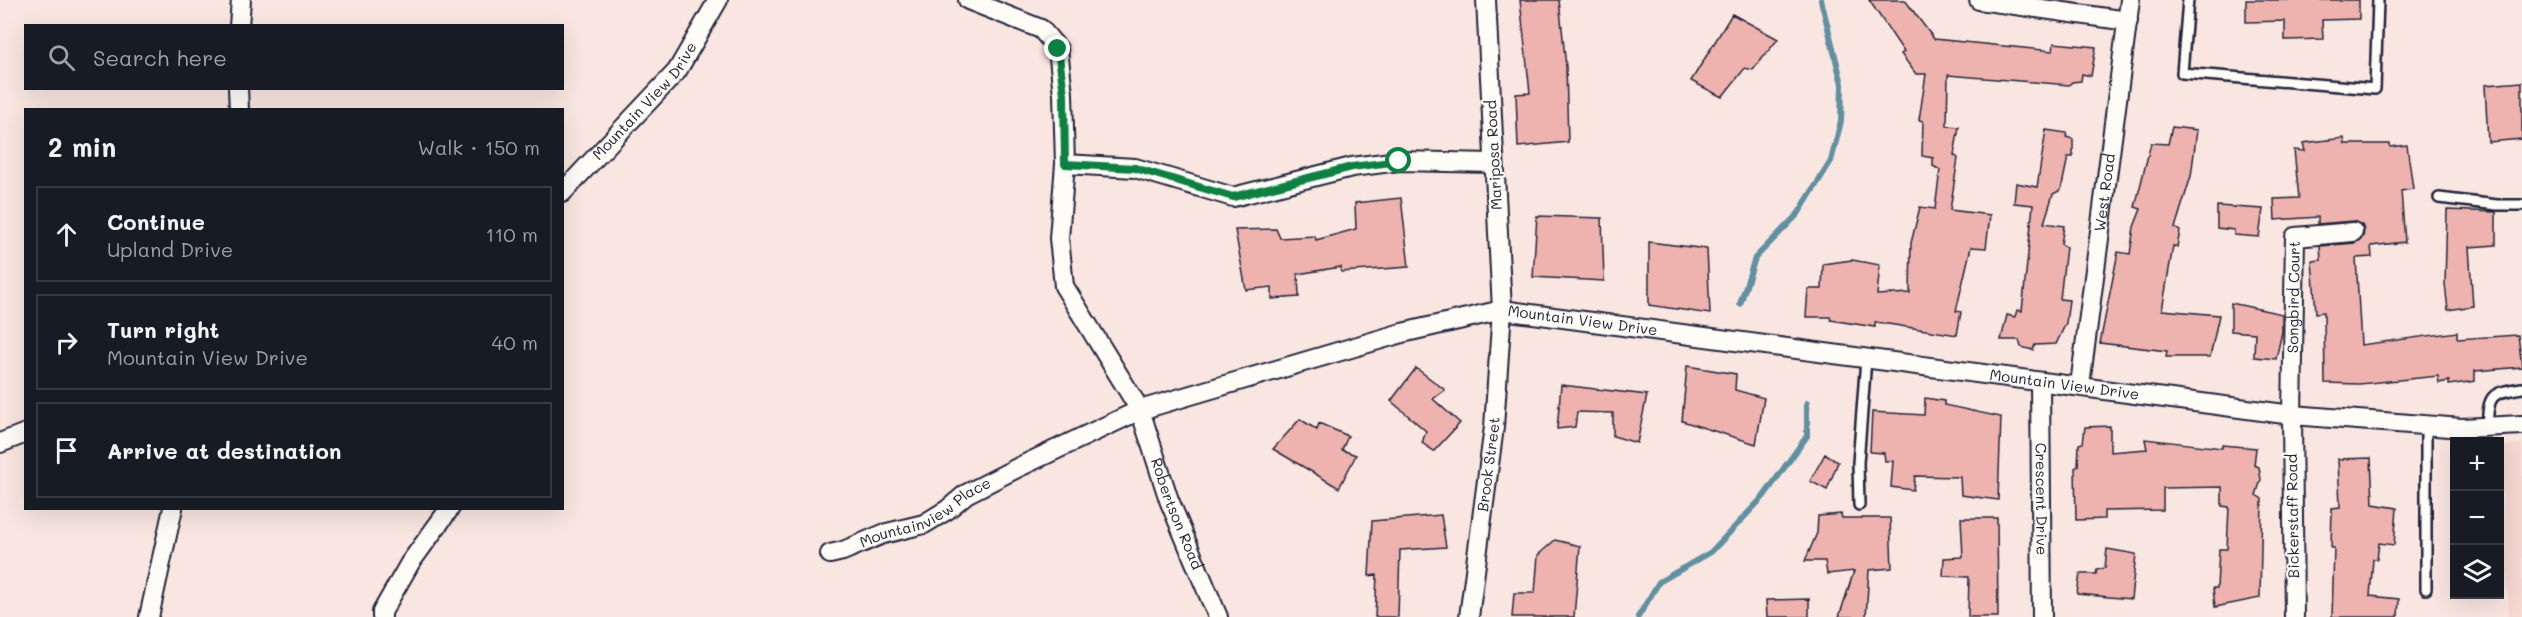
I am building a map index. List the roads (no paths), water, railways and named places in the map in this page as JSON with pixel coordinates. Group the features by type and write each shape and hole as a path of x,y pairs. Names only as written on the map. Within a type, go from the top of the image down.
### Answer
{"street":[{"path":"239,24 241,0"},
{"name":"Mountain View Drive","path":"564,191 677,71 717,0"},
{"path":"968,0 1041,29 1058,49 1064,94 1065,164 1059,238 1064,286 1140,410"},
{"name":"Mariposa Road","path":"1486,0 1502,310"},
{"path":"1979,0 2128,21"},
{"name":"West Road","path":"2080,385 2130,0"},
{"path":"238,90 239,108"},
{"path":"1065,164 1135,168 1233,197 1352,167 1399,161 1494,163"},
{"name":"Songbird Court","path":"2292,415 2295,237 2353,232"},
{"name":"Mountain View Drive","path":"1019,466 1140,410 1402,333 1502,310 2040,382 2080,385 2292,415 2426,425 2522,426"},
{"name":"Brook Street","path":"1469,617 1494,427 1502,310"},
{"name":"Crescent Drive","path":"2040,382 2043,617"},
{"name":"Robertson Road","path":"1140,410 1169,500 1218,617"},
{"name":"Bickerstaff Road","path":"2292,415 2294,617"},
{"path":"0,443 24,434"},
{"name":"Mountainview Place","path":"830,554 884,534 924,524 947,510 966,494 1019,466"},
{"path":"149,617 173,510"},
{"path":"382,617 382,612 410,563 449,510"}],"lane":[{"path":"2188,0 2182,73 2375,89 2378,0"},
{"path":"2439,198 2497,206 2522,205"},
{"path":"1859,504 1858,463 1866,359"},
{"path":"2487,427 2488,402 2493,396 2522,388"},
{"path":"2426,425 2426,589"}],"waterway":[{"path":"1740,304 1755,258 1798,214 1831,161 1841,121 1842,84 1821,0"},
{"path":"1638,617 1659,582 1711,552 1764,496 1807,436 1807,403"}]}
